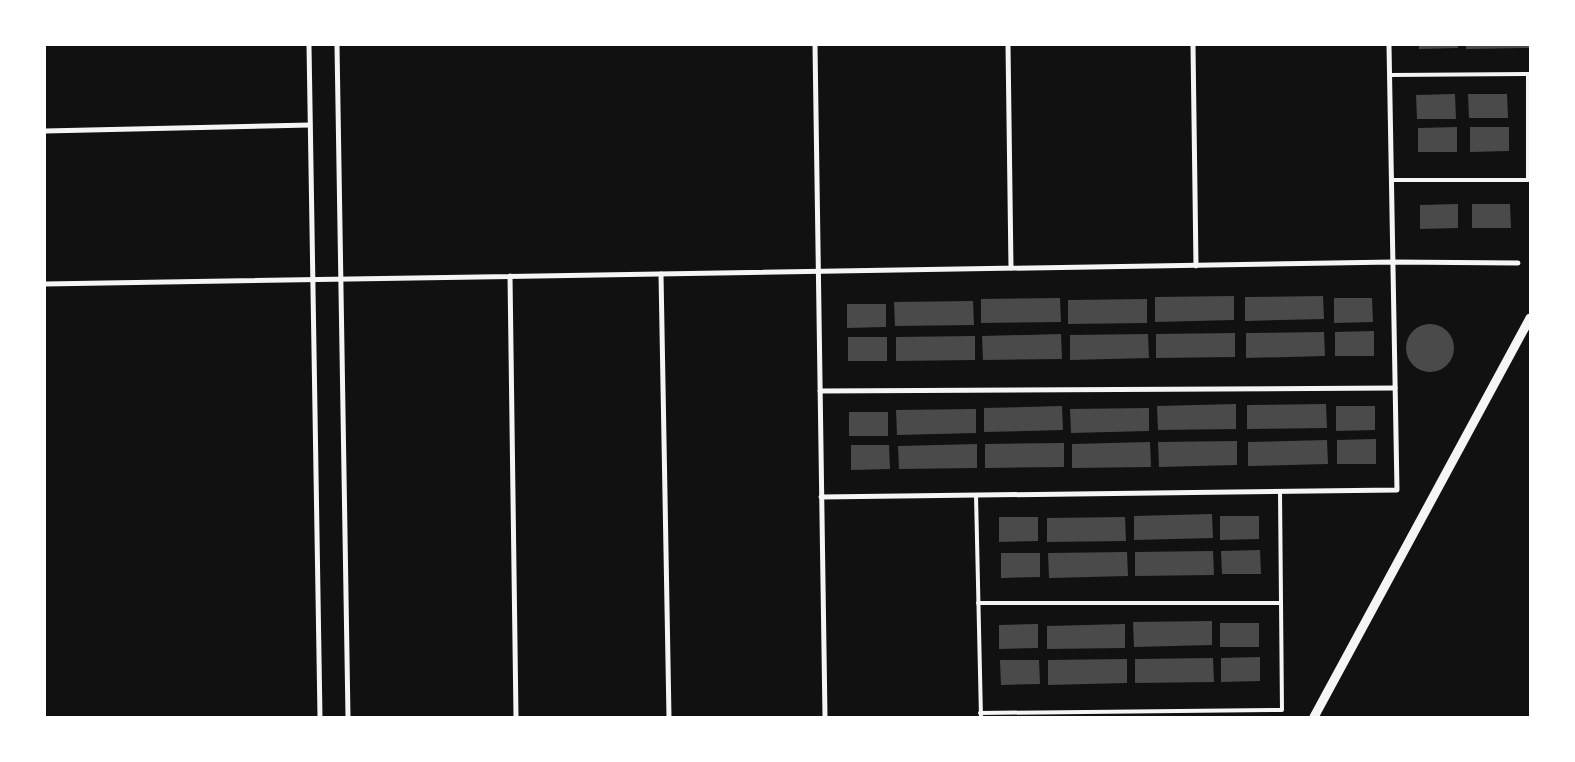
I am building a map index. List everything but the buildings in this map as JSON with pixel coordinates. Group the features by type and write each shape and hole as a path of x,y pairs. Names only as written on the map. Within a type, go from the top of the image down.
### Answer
{"street":[{"path":"309,45 320,717"},
{"path":"336,45 348,717"},
{"path":"815,45 825,717"},
{"path":"1008,45 1011,268"},
{"path":"1193,45 1196,266"},
{"path":"822,497 1397,490 1389,45"},
{"path":"45,131 310,125"},
{"path":"45,284 1393,262 1518,263"},
{"path":"660,274 668,717"},
{"path":"510,276 516,717"},
{"path":"1314,717 1530,318"},
{"path":"820,391 1395,388"}],"lane":[{"path":"1390,74 1529,74 1528,180 1392,180"},
{"path":"976,495 980,715 1282,710 1280,492"},
{"path":"978,604 1281,603"},
{"path":"1198,711 1198,717"}]}
